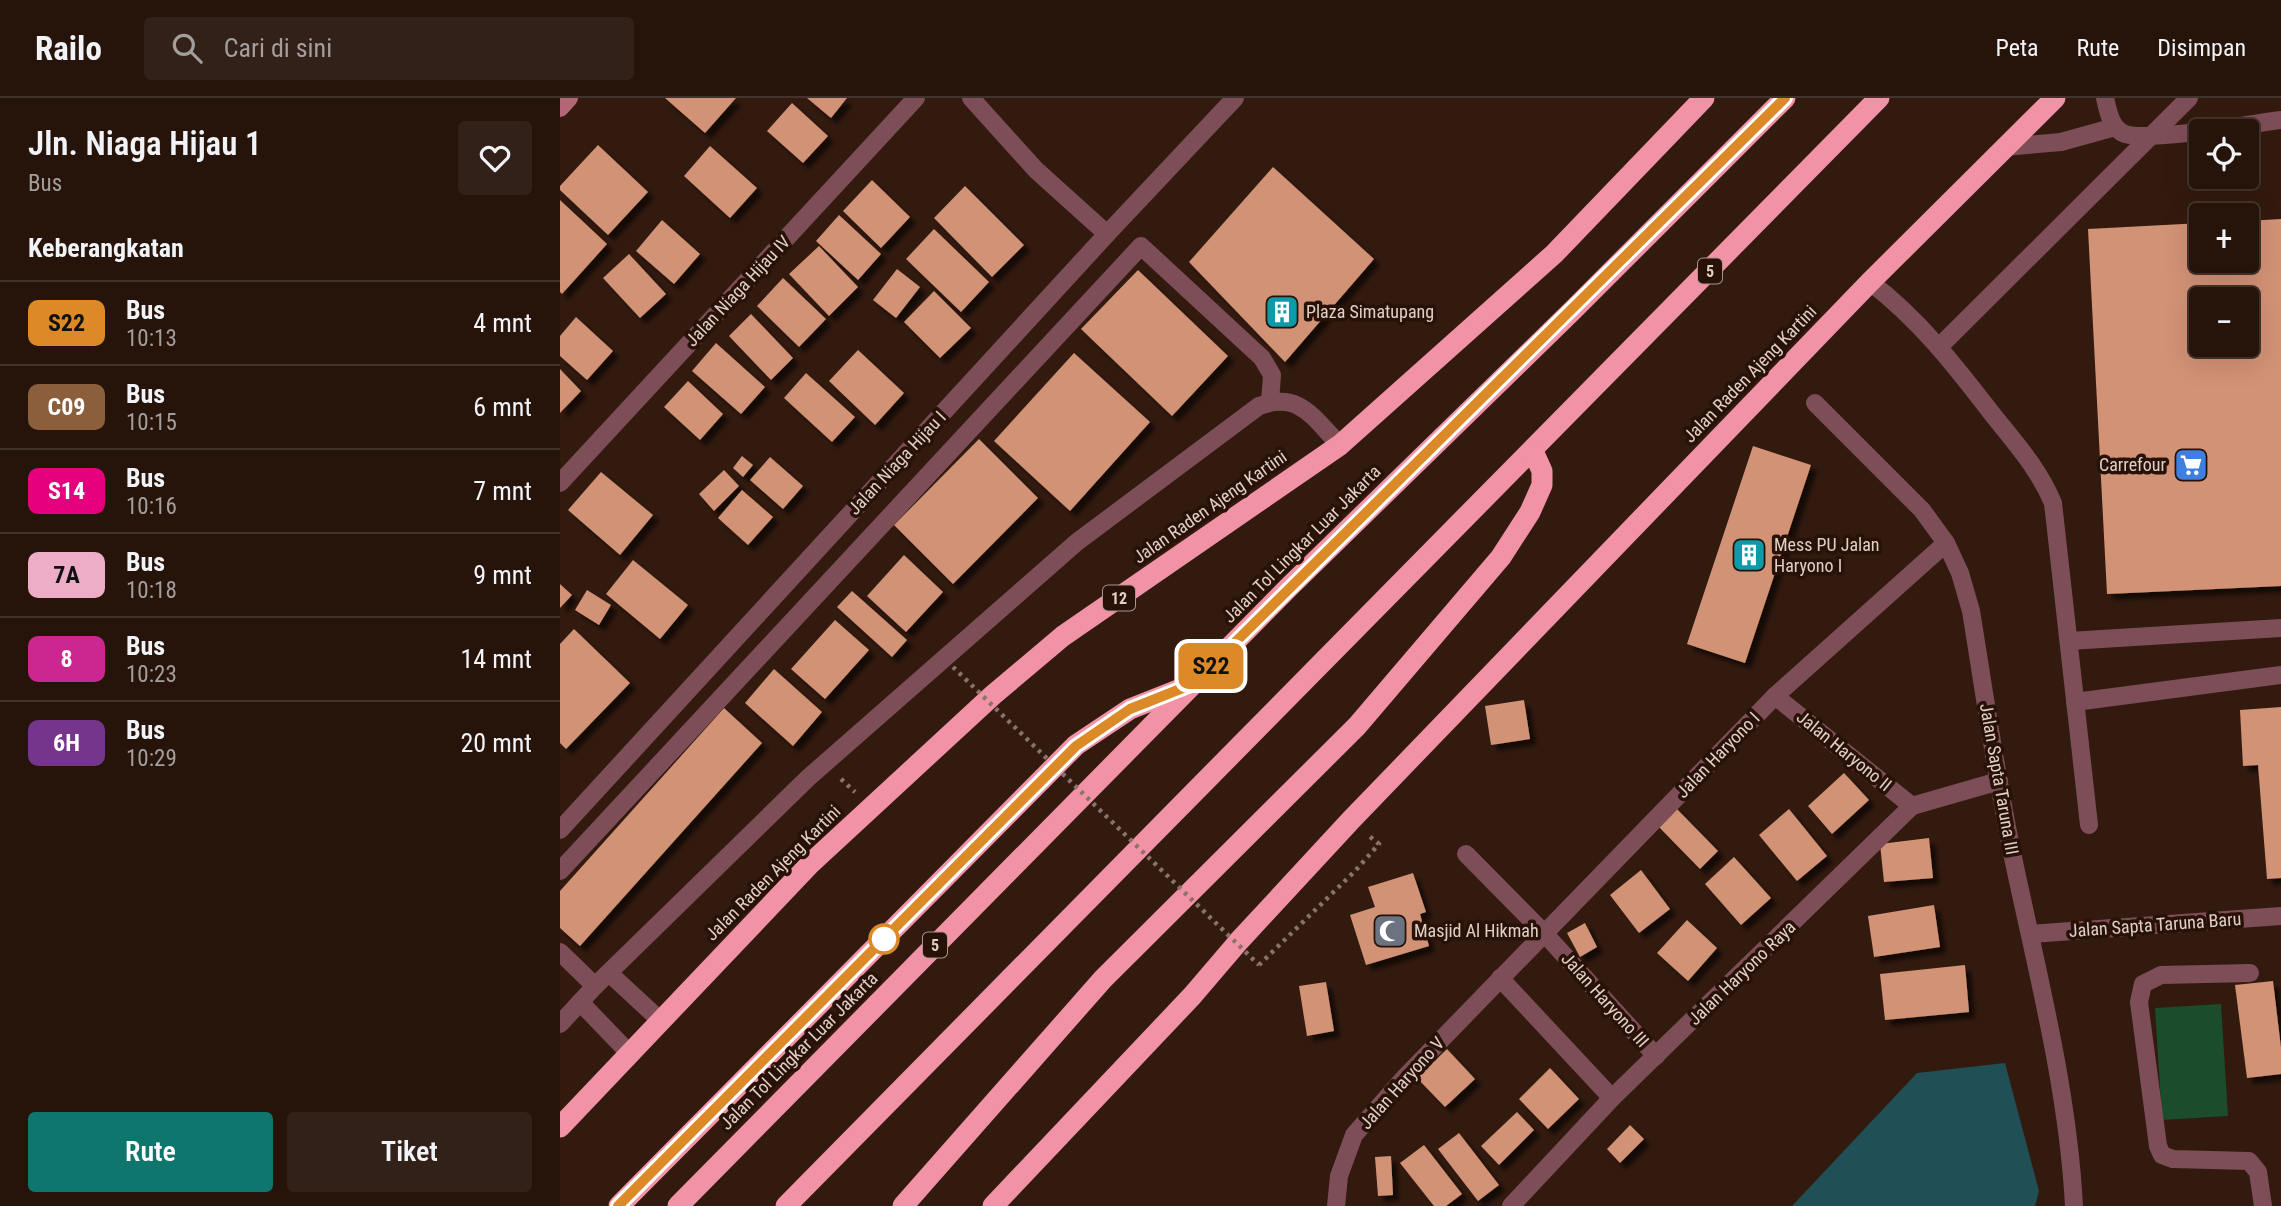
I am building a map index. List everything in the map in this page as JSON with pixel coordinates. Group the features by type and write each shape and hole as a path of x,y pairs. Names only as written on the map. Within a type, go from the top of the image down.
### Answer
{"highway":[{"name":"Jalan Raden Ajeng Kartini","path":"560,1128 810,864 993,695 1063,636 1340,445 1555,254 1704,98"},
{"name":"Jalan Tol Lingkar Luar Jakarta","path":"678,1206 1193,684 1785,98"},
{"name":"5","path":"786,1206 1879,98"},
{"name":"Jalan Raden Ajeng Kartini","path":"993,1206 1192,996 1351,820 1870,282 2055,98"},
{"path":"903,1206 1103,979 1357,726 1501,557 1530,512 1542,485 1542,471 1536,447"},
{"path":"619,1206 1076,746 1130,709 1193,684"}],"street":[{"path":"560,108 569,98"},
{"name":"Jalan Niaga Hijau IV","path":"560,483 916,98"},
{"path":"971,98 1036,170 1107,234"},
{"name":"Jalan Niaga Hijau I","path":"560,830 1107,234 1236,98"},
{"path":"2105,98 2115,127 2126,134 2152,136 2281,120"},
{"path":"1940,346 2189,98"},
{"path":"2004,147 2061,142 2115,127"},
{"path":"560,871 1141,246 1262,358 1272,375 1270,402"},
{"path":"1870,282 1940,346 2042,477 2053,503 2089,825"},
{"path":"560,1024 595,986 808,778 1077,541 1259,406 1276,400 1295,402 1340,445"},
{"name":"Jalan Sapta Taruna III","path":"1815,404 1923,510 1946,543 1960,573 1971,611 1999,781 2071,1154 2074,1206"},
{"name":"Jalan Haryono I","path":"1500,978 1775,696 1946,543"},
{"path":"2068,641 2281,628"},
{"path":"2075,702 2281,675"},
{"name":"Jalan Haryono II","path":"1775,696 1912,806"},
{"name":"Jalan Haryono Raya","path":"1511,1206 1612,1098 1912,806 1999,781"},
{"name":"Jalan Haryono III","path":"1466,854 1544,933 1656,1056"},
{"name":"Jalan Sapta Taruna Baru","path":"2029,934 2281,916"},
{"path":"560,952 595,986"},
{"path":"609,973 661,1021"},
{"path":"2250,973 2161,975 2143,984 2139,1002 2158,1146 2162,1155 2173,1159 2249,1161 2258,1172 2263,1206"},
{"path":"1500,978 1612,1098"},
{"name":"Jalan Haryono V","path":"1336,1206 1339,1176 1354,1135 1405,1077 1500,978"},
{"path":"580,1002 630,1054"}],"path":[{"path":"953,667 1259,965 1355,871"},
{"path":"839,776 871,809"}],"green space":[{"path":"2221,1004 2228,1116 2162,1120 2155,1008"}],"water":[{"path":"2005,1063 2039,1191 2035,1206 1792,1206 1917,1073"}],"building":[{"path":"665,98 736,98 705,133"},
{"path":"807,98 847,98 831,118"},
{"path":"792,103 828,136 803,163 767,131"},
{"path":"598,145 648,192 608,235 560,190 560,186"},
{"path":"710,146 757,188 730,218 684,176"},
{"name":"Plaza Simatupang","path":"1273,167 1374,259 1285,362 1189,262"},
{"path":"872,180 910,217 881,248 843,211"},
{"path":"965,186 1024,245 992,277 934,218"},
{"path":"560,200 607,244 562,294 560,292"},
{"path":"839,215 881,254 858,280 816,241"},
{"name":"Carrefour","path":"2281,219 2281,586 2107,594 2088,229 2189,224 2189,273 2259,273 2259,220"},
{"path":"662,220 700,254 674,284 636,251"},
{"path":"934,229 989,282 961,312 906,259"},
{"path":"819,246 858,287 829,316 789,274"},
{"path":"629,254 666,294 640,318 603,278"},
{"path":"897,269 920,287 896,318 873,300"},
{"path":"1138,270 1228,356 1172,416 1081,329"},
{"path":"783,278 826,319 799,347 757,306"},
{"path":"934,291 971,328 940,358 904,322"},
{"path":"751,314 793,358 771,380 729,336"},
{"path":"576,317 613,351 587,380 560,356 560,336"},
{"path":"716,343 765,387 741,414 692,371"},
{"path":"858,350 904,393 875,425 829,381"},
{"path":"1074,353 1150,422 1070,511 994,441"},
{"path":"560,369 581,391 560,413"},
{"path":"806,373 855,417 832,442 784,398"},
{"path":"688,381 723,414 700,440 664,407"},
{"path":"979,439 1038,498 953,584 894,525"},
{"name":"Mess PU Jalan Haryono I","path":"1753,446 1811,465 1745,663 1687,644"},
{"path":"742,456 753,465 743,477 733,468"},
{"path":"770,457 803,486 783,509 750,480"},
{"path":"724,470 739,486 714,511 699,494"},
{"path":"601,472 653,515 620,555 568,510"},
{"path":"742,490 773,517 748,545 718,518"},
{"path":"904,555 943,592 906,632 867,596"},
{"path":"633,560 688,605 660,639 606,594"},
{"path":"560,584 572,595 560,608"},
{"path":"587,590 611,605 599,625 575,610"},
{"path":"852,591 907,640 892,657 837,607"},
{"path":"835,620 869,650 825,699 791,669"},
{"path":"574,629 630,683 566,749 560,743 560,644"},
{"path":"774,669 822,712 793,746 745,703"},
{"path":"1524,700 1530,739 1491,745 1485,706"},
{"path":"2281,707 2281,878 2267,879 2258,765 2243,766 2240,710"},
{"path":"724,708 762,743 580,946 560,928 560,891"},
{"path":"1844,773 1869,800 1832,834 1808,806"},
{"path":"1675,807 1718,851 1700,869 1657,825"},
{"path":"1789,809 1827,856 1797,881 1759,835"},
{"path":"1929,838 1933,878 1884,882 1880,844"},
{"path":"1734,857 1771,898 1741,925 1705,884"},
{"path":"1641,870 1670,909 1639,933 1610,895"},
{"name":"Masjid Al Hikmah","path":"1413,873 1426,912 1420,914 1429,946 1366,965 1350,915 1375,907 1368,887"},
{"path":"1934,905 1940,947 1874,957 1868,916"},
{"path":"1687,920 1717,948 1688,981 1657,953"},
{"path":"1585,923 1597,947 1580,957 1567,933"},
{"path":"1965,965 1969,1012 1885,1020 1880,974"},
{"path":"2273,981 2281,1048 2281,1074 2247,1078 2235,985"},
{"path":"1326,982 1334,1031 1307,1036 1299,986"},
{"path":"1447,1049 1475,1079 1445,1107 1417,1078"},
{"path":"1550,1068 1579,1099 1548,1129 1519,1099"},
{"path":"1517,1112 1534,1130 1499,1165 1481,1146"},
{"path":"1630,1125 1644,1139 1620,1163 1607,1149"},
{"path":"1459,1133 1499,1185 1478,1201 1438,1149"},
{"path":"1424,1145 1462,1194 1446,1206 1434,1206 1400,1163"},
{"path":"1391,1156 1393,1195 1378,1196 1375,1157"}],"bus line":[{"name":"S22","path":"618,1206 1076,746 1130,709 1193,684 1785,98"}],"place":[{"name":"Plaza Simatupang","path":"1282,312"},
{"name":"Carrefour","path":"2191,465"},
{"name":"Mess PU Jalan Haryono I","path":"1749,555"},
{"name":"Masjid Al Hikmah","path":"1390,931"}]}
